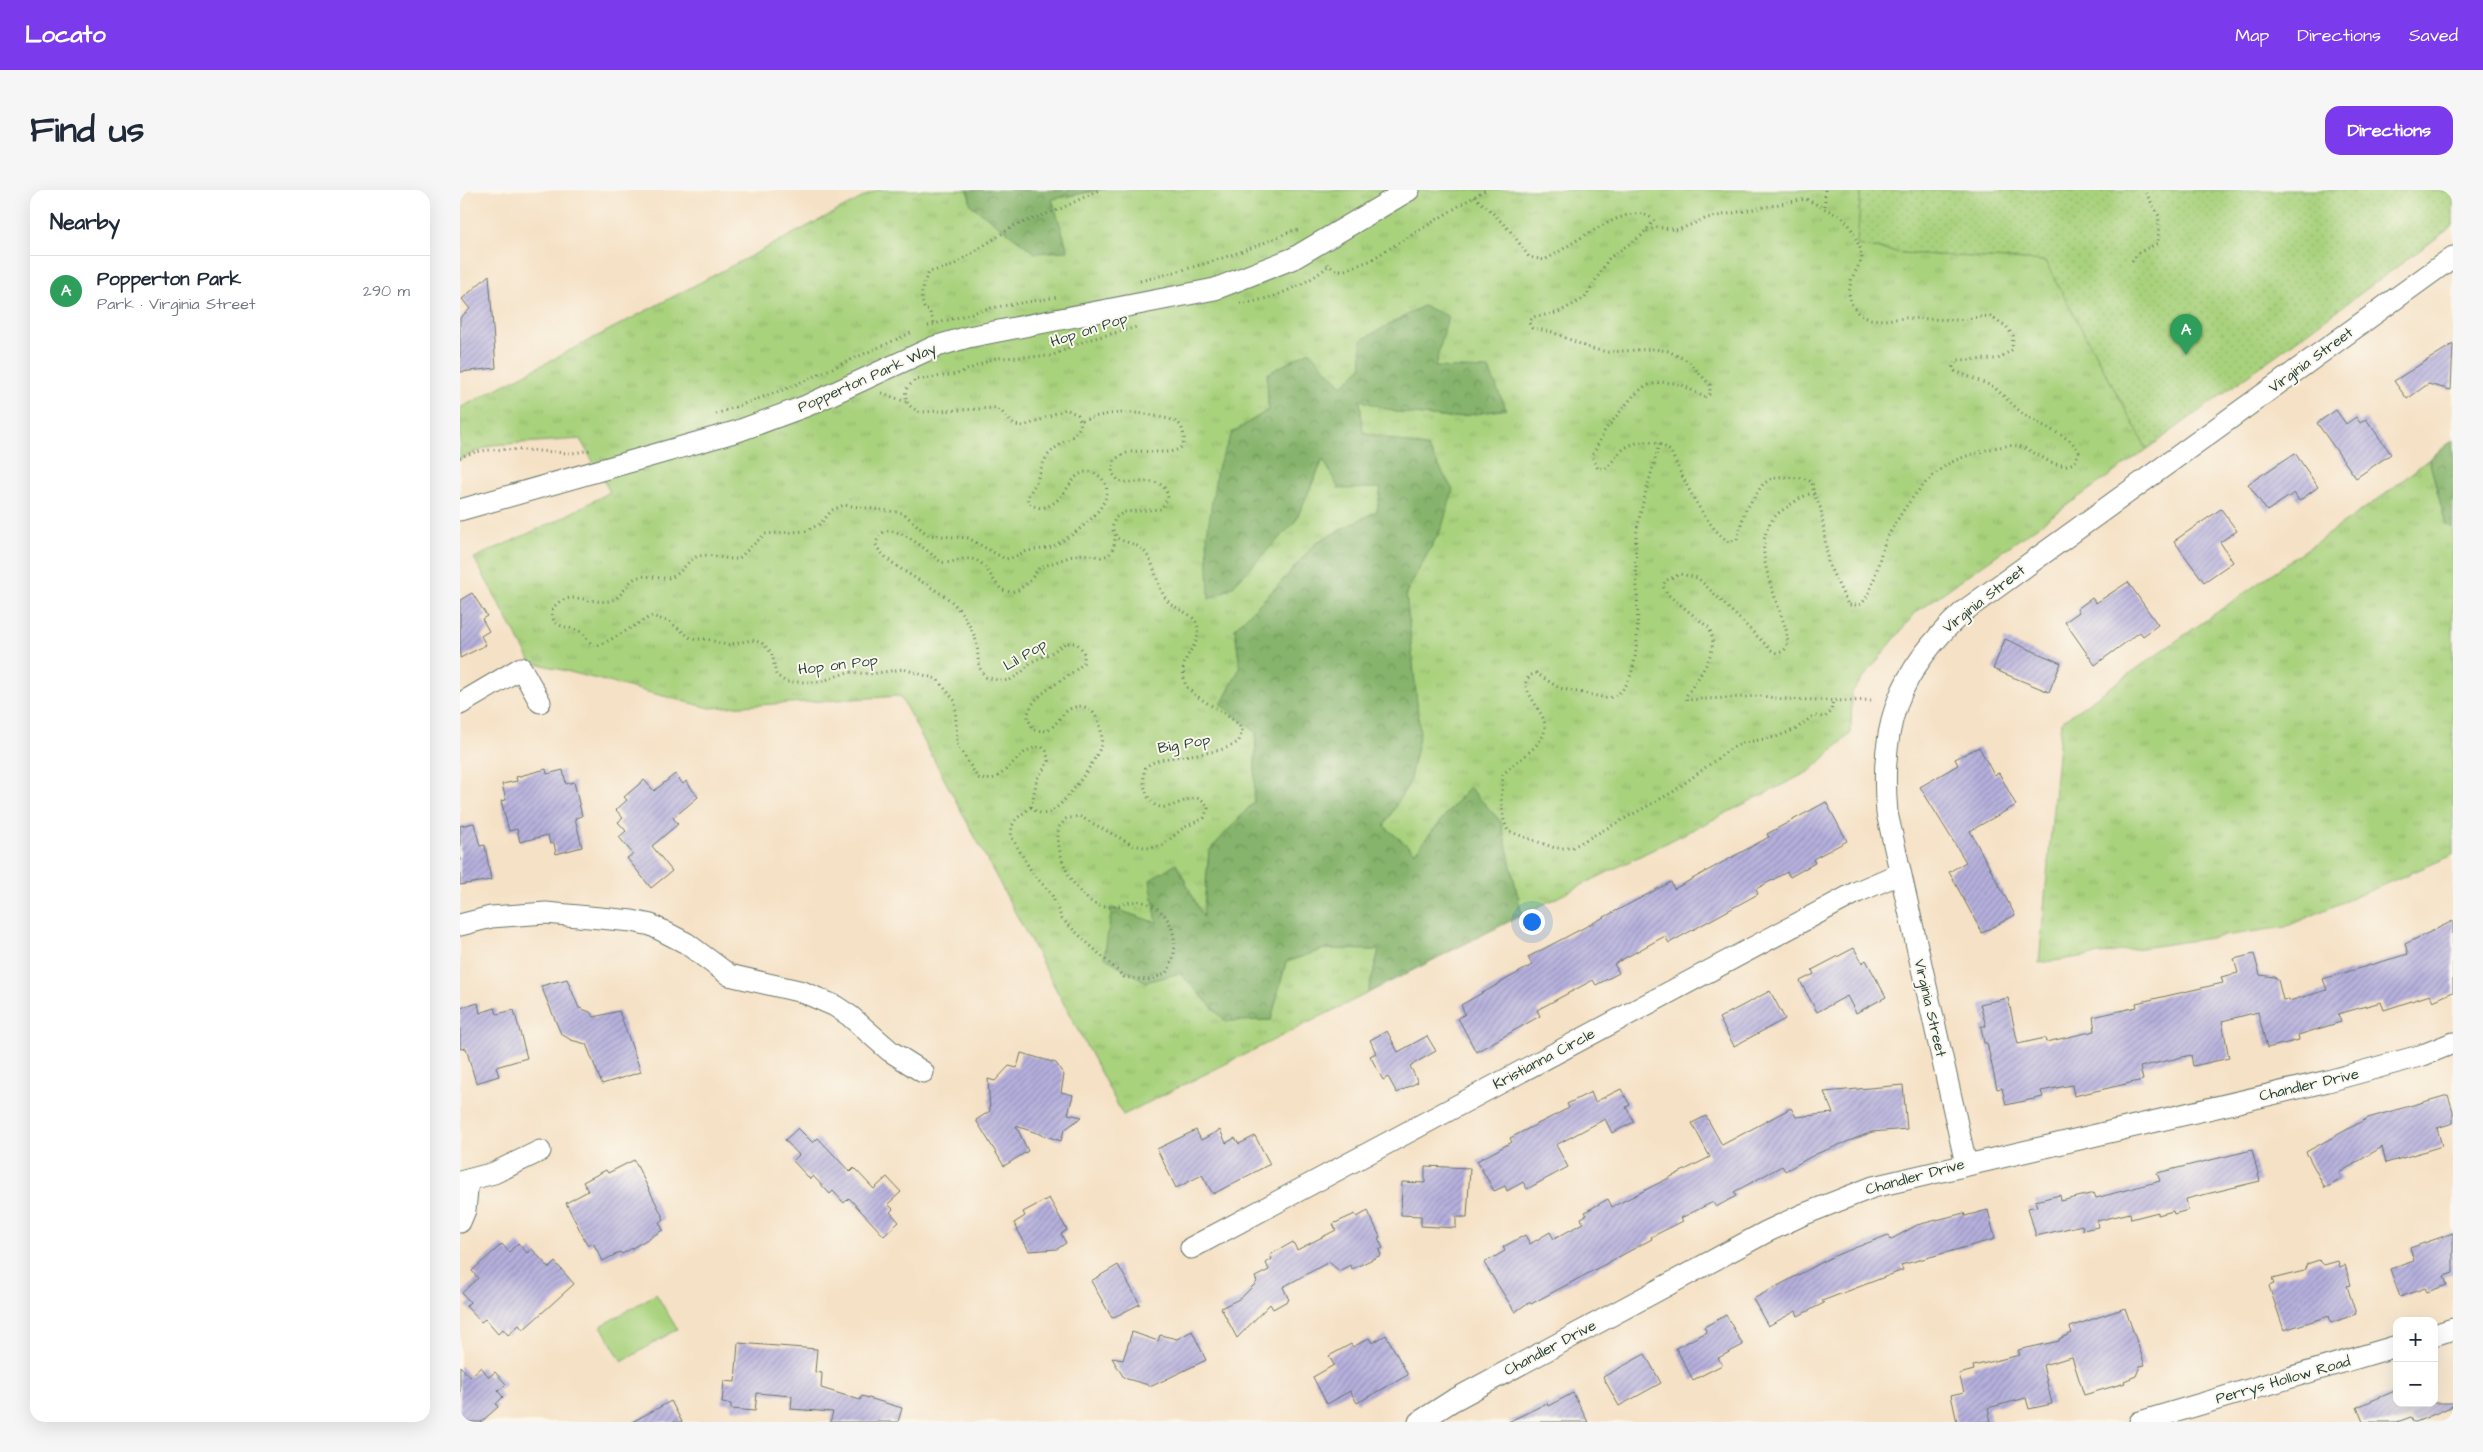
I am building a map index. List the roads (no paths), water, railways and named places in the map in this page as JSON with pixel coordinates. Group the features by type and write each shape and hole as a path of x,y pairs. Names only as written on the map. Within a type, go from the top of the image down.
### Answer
{"street":[{"name":"Popperton Park Way","path":"460,510 760,423 836,393 911,356 968,337 1215,289 1294,258 1409,190"},
{"name":"Virginia Street","path":"1966,1164 1899,874 1887,812 1884,758 1896,706 1907,679 1923,654 1964,611 2453,257"},
{"path":"460,704 521,668 540,702"},
{"name":"Kristianna Circle","path":"1191,1248 1857,892 1899,874"},
{"path":"460,925 491,917 546,913 632,921 651,925 686,944 729,975 802,992 835,1006 850,1016 890,1051 923,1072"},
{"name":"Chandler Drive","path":"1419,1422 1452,1401 1802,1214 1873,1187 2328,1081 2423,1055 2453,1043"},
{"path":"460,1222 465,1210 464,1181 494,1173 540,1151"},
{"path":"2438,1334 2453,1329"},
{"name":"Perrys Hollow Road","path":"2140,1422 2393,1347"}],"place":[{"name":"Popperton Park","path":"2186,355"}]}
